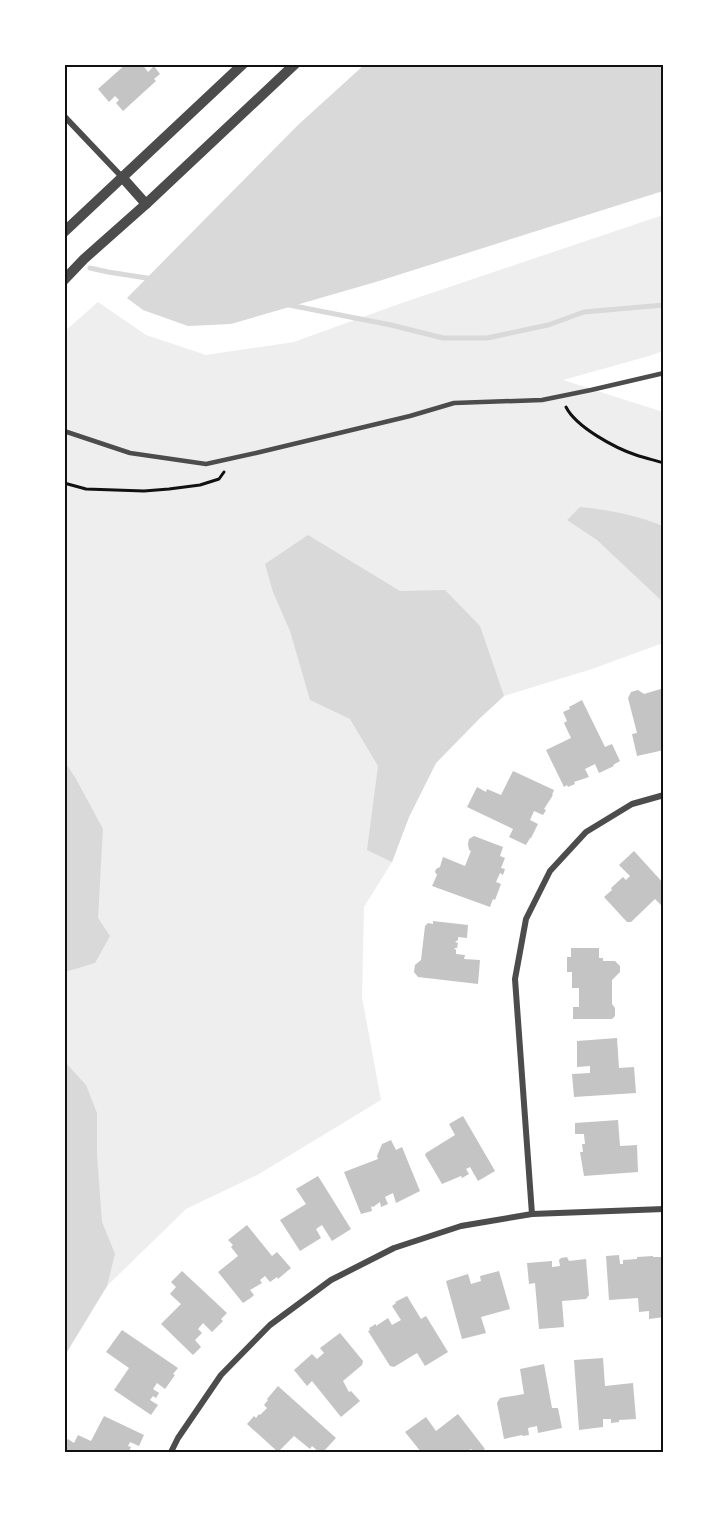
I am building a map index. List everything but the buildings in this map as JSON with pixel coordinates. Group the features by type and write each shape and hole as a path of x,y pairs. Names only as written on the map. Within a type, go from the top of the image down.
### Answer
{"street":[{"path":"64,232 243,64"},
{"path":"64,280 295,64"},
{"path":"64,117 146,204"},
{"path":"532,1214 515,979 526,919 550,871 586,832 632,804 663,795"},
{"path":"171,1452 221,1375 270,1325 331,1280 394,1248 461,1226 532,1214 663,1209"}],"lane":[{"path":"64,431 130,453 206,464 410,416 454,403 542,400 663,373"}],"path":[{"path":"560,396 569,413 579,424 634,455 663,463"},
{"path":"64,483 86,489 120,490 169,489 200,485 219,479 228,459"}],"shaded area":[{"path":"364,65 663,65 663,191 379,281 231,324 188,326 143,310 127,298 298,125"},
{"path":"663,215 663,351 563,380 663,412 663,643 592,669 504,696 436,763 409,817 392,862 364,907 362,997 381,1100 259,1174 186,1209 107,1286 65,1355 65,331 98,302 146,335 206,355 294,342"},
{"path":"580,507 623,514 663,526 663,602 597,540 567,520"},
{"path":"308,535 400,591 445,590 480,626 504,696 436,763 409,817 392,862 367,850 378,766 350,719 310,700 290,631 273,592 265,564"},
{"path":"65,762 103,829 98,918 110,936 95,963 65,972"},
{"path":"65,1062 86,1085 97,1113 97,1155 102,1222 115,1254 107,1286 65,1355"}],"waterway":[{"path":"90,268 153,279"},
{"path":"289,305 391,325 443,338 487,338 548,325 584,312 664,305"}]}
